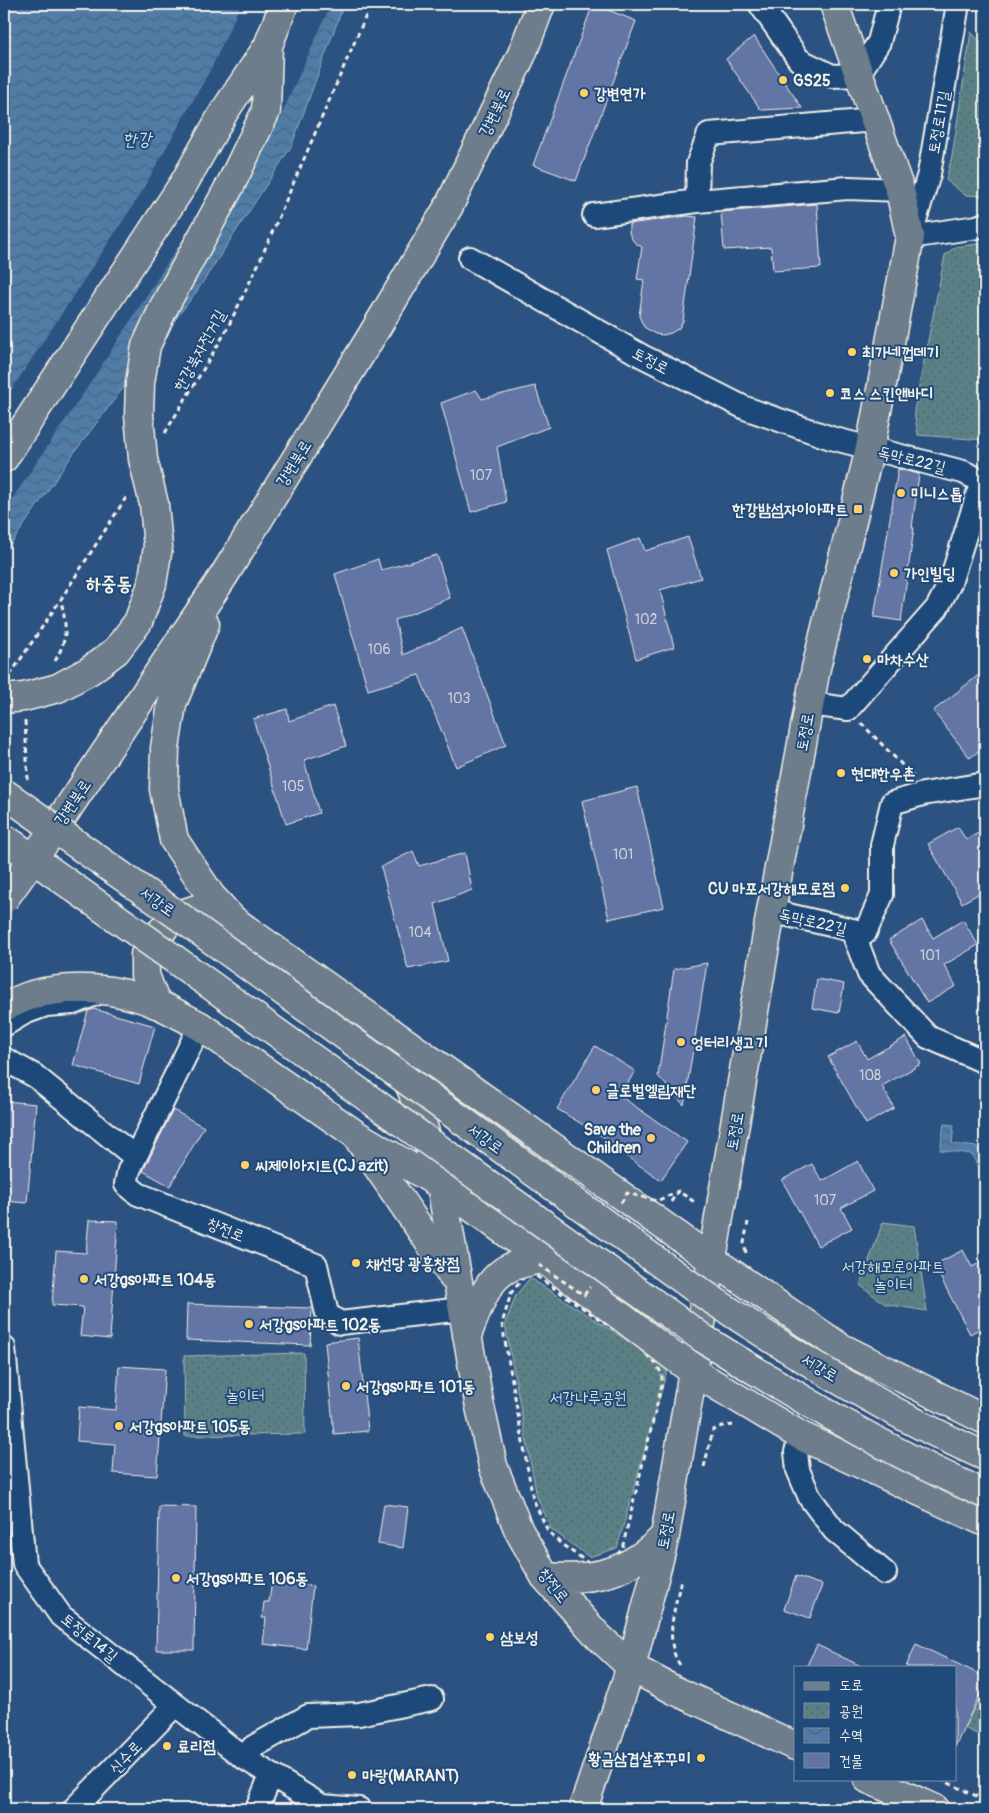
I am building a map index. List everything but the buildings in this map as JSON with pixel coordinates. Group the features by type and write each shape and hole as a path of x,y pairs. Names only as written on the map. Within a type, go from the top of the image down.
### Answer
{"main road":[{"path":"4,458 184,183 224,112 268,46 284,4"},
{"name":"강변북로","path":"4,898 50,835 223,578 371,337 449,206 522,54 540,4"},
{"name":"토정로","path":"582,1809 631,1667 665,1536 771,912 816,668 870,448 910,237 900,190 834,4"},
{"path":"6,687 24,697 58,688 89,671 116,651 138,622 152,584 158,547 154,504 143,459 139,416 140,383 146,346 164,307 231,184 266,111 268,46"},
{"path":"223,578 172,704 165,748 164,789 174,840 211,896 233,920 712,1260 840,1347 985,1420"},
{"name":"서강로","path":"4,793 183,919 693,1287 759,1331 828,1373 903,1415 985,1456"},
{"path":"4,838 704,1339 794,1395 887,1446 985,1494"},
{"path":"156,1004 145,974 145,954 172,917 200,908 233,920"},
{"path":"4,1007 31,996 68,988 105,990 135,996 156,1004 200,1026 355,1134 441,1185 540,1262 602,1302 694,1372 801,1436 985,1522"},
{"path":"374,1020 412,1090 441,1185 460,1296"},
{"path":"355,1134 460,1296"},
{"path":"467,1335 485,1292 498,1276 510,1267 540,1262"},
{"name":"창전로","path":"460,1296 494,1466 519,1531 545,1577 598,1636 631,1667 674,1690 794,1746"},
{"path":"545,1577 569,1579 608,1572 632,1564 649,1552 665,1536"},
{"path":"870,1780 935,1809"}],"street":[{"path":"760,4 799,60 832,76 858,75 879,42 889,4"},
{"name":"토정로11길","path":"910,237 929,174 957,5"},
{"path":"697,201 698,163 709,134 875,120"},
{"path":"594,215 697,201 848,188 900,190"},
{"path":"910,237 977,227 985,224"},
{"name":"토정로","path":"470,258 642,356 745,408 831,438 870,448"},
{"name":"독막로22길","path":"848,709 937,608 950,583 982,481 963,472 870,448"},
{"path":"810,704 848,709"},
{"name":"독막로22길","path":"771,912 865,933 882,895 882,846 892,803 922,794 985,784"},
{"path":"852,930 868,974 928,1037 985,1062"},
{"path":"4,1025 24,1013 46,1005 73,1003 105,990"},
{"name":"창전로","path":"200,1026 135,1157 129,1170 126,1184 138,1194 316,1265 327,1314 340,1323 460,1296"},
{"path":"4,1059 35,1076 135,1157"},
{"name":"토정로14길","path":"4,1348 24,1564 60,1616 244,1758 322,1806 359,1809"},
{"path":"801,1436 796,1452 798,1470 810,1498 834,1530 885,1573"},
{"path":"244,1758 254,1747 308,1716 360,1714 432,1699"},
{"name":"신수로","path":"74,1809 175,1704"},
{"path":"257,1809 272,1775"}],"path":[{"name":"한강북자전거길","path":"165,434 225,333 258,265 371,4"},
{"path":"6,687 131,490"},
{"path":"848,709 911,774 922,794"},
{"path":"621,1202 627,1193 657,1201 678,1191"},
{"path":"746,1255 744,1243 748,1222"},
{"path":"540,1262 584,1295 590,1287"},
{"path":"529,1272 592,1314 637,1345 655,1363 662,1374 662,1384 622,1549 612,1561 600,1563 587,1562 561,1544 548,1531 533,1499 502,1324 511,1293 529,1272"},
{"path":"673,1621 672,1644 676,1660 682,1668"},
{"path":"942,1780 985,1800"}],"green space":[{"path":"971,32 985,47 985,196 965,195 946,180 952,156"},
{"path":"985,243 985,440 918,435 914,411 945,255 955,247"},
{"name":"서강해모로아파트 놀이터","path":"883,1222 914,1226 927,1311 885,1304 860,1285"},
{"name":"서강나루공원","path":"530,1278 668,1367 617,1548 589,1557 551,1529 537,1497 505,1324 516,1295"},
{"name":"놀이터","path":"304,1353 305,1434 185,1436 184,1356"},
{"path":"985,1688 985,1738 964,1728"}],"water":[{"name":"한강","path":"4,4 344,4 291,147 197,291 73,454 4,554"},
{"path":"944,1124 954,1125 952,1144 977,1147 985,1160 985,1178 971,1154 940,1150"}],"pier":[{"path":"241,4 331,4 280,118 259,107 186,234 93,379 4,511 4,401 138,198 212,67"}],"place":[{"name":"GS25","path":"783,80"},
{"name":"강변연가","path":"584,93"},
{"name":"최가네껍데기","path":"852,352"},
{"name":"코스 스킨앤바디","path":"830,393"},
{"name":"미니스톱","path":"901,493"},
{"name":"한강밤섬자이아파트","path":"858,509"},
{"name":"가인빌딩","path":"894,573"},
{"name":"마차수산","path":"867,659"},
{"name":"현대한우촌","path":"841,773"},
{"name":"CU 마포서강해모로점","path":"845,888"},
{"name":"엉터리생고기","path":"681,1042"},
{"name":"글로벌엘림재단","path":"596,1090"},
{"name":"Save the Children","path":"651,1138"},
{"name":"씨제이아지트(CJ azit)","path":"245,1165"},
{"name":"채선당 광흥창점","path":"356,1263"},
{"name":"서강gs아파트 104동","path":"84,1279"},
{"name":"서강gs아파트 102동","path":"249,1324"},
{"name":"서강gs아파트 101동","path":"346,1386"},
{"name":"서강gs아파트 105동","path":"119,1426"},
{"name":"서강gs아파트 106동","path":"176,1578"},
{"name":"삼보성","path":"490,1637"},
{"name":"료리점","path":"167,1746"},
{"name":"황금삼겹살쭈꾸미","path":"701,1758"},
{"name":"마랑(MARANT)","path":"352,1775"}],"district":[{"name":"하중동","path":"109,583"}]}
